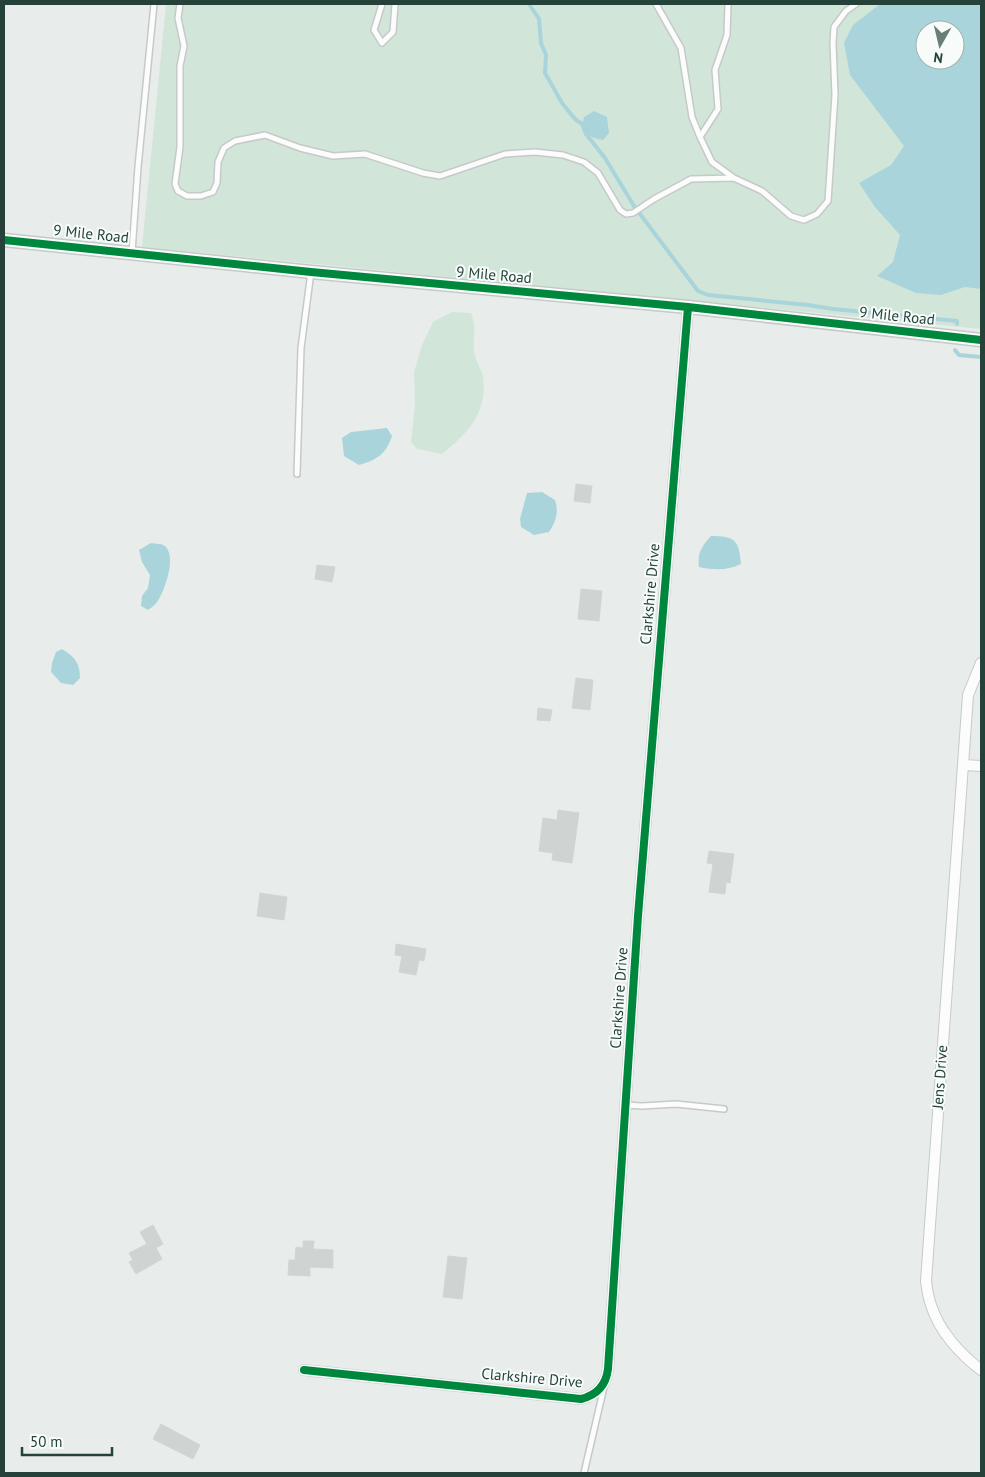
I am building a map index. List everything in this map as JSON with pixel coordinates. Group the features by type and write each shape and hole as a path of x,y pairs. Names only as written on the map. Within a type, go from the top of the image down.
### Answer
{"street":[{"name":"9 Mile Road","path":"4,240 311,272 688,307 981,340"},
{"name":"Clarkshire Drive","path":"304,1370 581,1399 596,1393 605,1382 608,1369 656,696 688,307"},
{"name":"Jens Drive","path":"981,663 968,695 926,1254 926,1281 931,1305 942,1328 959,1352 981,1370"},
{"path":"964,765 981,766"}],"lane":[{"path":"132,252 154,4"},
{"path":"180,4 178,18 184,46 180,66 180,147 175,184 178,191 187,196 201,196 213,192 217,183 218,162 224,148 234,141 265,135 300,148 333,156 365,154 423,173 440,176 506,154 535,152 563,155 584,162 598,173 620,210 626,214 633,213 691,179 734,178"},
{"path":"382,4 374,30 382,44 393,32 395,4"},
{"path":"656,4 681,48 692,117 712,162 734,178 762,191 791,216 804,220 818,214 828,201 835,96 834,27 846,11 856,4"},
{"path":"700,137 718,110 716,70 727,35 728,4"},
{"path":"297,474 301,348 311,272"},
{"path":"626,1105 676,1104 724,1110"},
{"path":"584,1473 605,1382"}],"green space":[{"path":"166,4 981,4 981,329 142,247"},
{"path":"452,312 471,313 474,328 474,351 483,376 484,389 479,411 474,421 468,430 442,454 417,449 411,442 415,404 414,372 422,345 433,322"}],"water":[{"path":"880,4 981,4 981,289 965,287 941,295 916,293 877,276 893,262 900,235 875,207 859,183 891,165 904,146 850,75 844,43 853,25"},
{"path":"594,111 607,117 609,133 603,140 590,136 582,124 584,117"},
{"path":"387,428 392,436 384,452 376,458 359,465 344,456 342,438 351,432"},
{"path":"542,492 555,500 556,517 549,532 534,535 521,527 520,519 527,493"},
{"path":"711,536 726,537 734,541 739,550 741,564 720,569 699,567 701,550"},
{"path":"151,543 161,544 166,547 169,552 170,566 160,597 148,610 141,606 142,596 148,588 150,575 142,562 139,550"},
{"path":"62,649 78,664 80,678 73,685 61,683 51,672 56,652"}],"building":[{"path":"576,484 592,486 590,503 574,501"},
{"path":"317,565 335,567 332,582 315,579"},
{"path":"581,589 602,591 599,621 578,619"},
{"path":"576,678 593,680 590,710 572,708"},
{"path":"538,708 552,710 550,721 537,720"},
{"path":"558,810 579,813 572,863 552,860 553,853 539,851 543,818 557,820"},
{"path":"709,851 734,854 730,883 726,882 725,894 709,892 713,864 707,863"},
{"path":"260,893 287,897 284,920 257,916"},
{"path":"396,944 426,949 424,961 419,960 416,975 399,972 402,956 395,955"},
{"path":"153,1225 163,1244 156,1248 162,1259 136,1274 129,1262 133,1260 129,1253 147,1244 140,1232"},
{"path":"303,1241 314,1241 313,1249 333,1250 333,1268 310,1267 310,1276 288,1275 289,1260 295,1260 296,1247 303,1248"},
{"path":"448,1256 467,1258 462,1299 443,1297"},
{"path":"161,1424 200,1445 193,1459 153,1439"}],"waterway":[{"path":"529,4 539,19 541,43 546,55 545,73 562,103 575,119 582,124 586,134 605,158 634,206 698,291 708,295 957,321 957,324"},
{"path":"955,350 959,355 981,357"}],"cycle path":[{"path":"4,240 311,272 688,307 981,340"},
{"path":"304,1370 581,1399 596,1392 603,1384 607,1375 638,916 688,307"}]}
